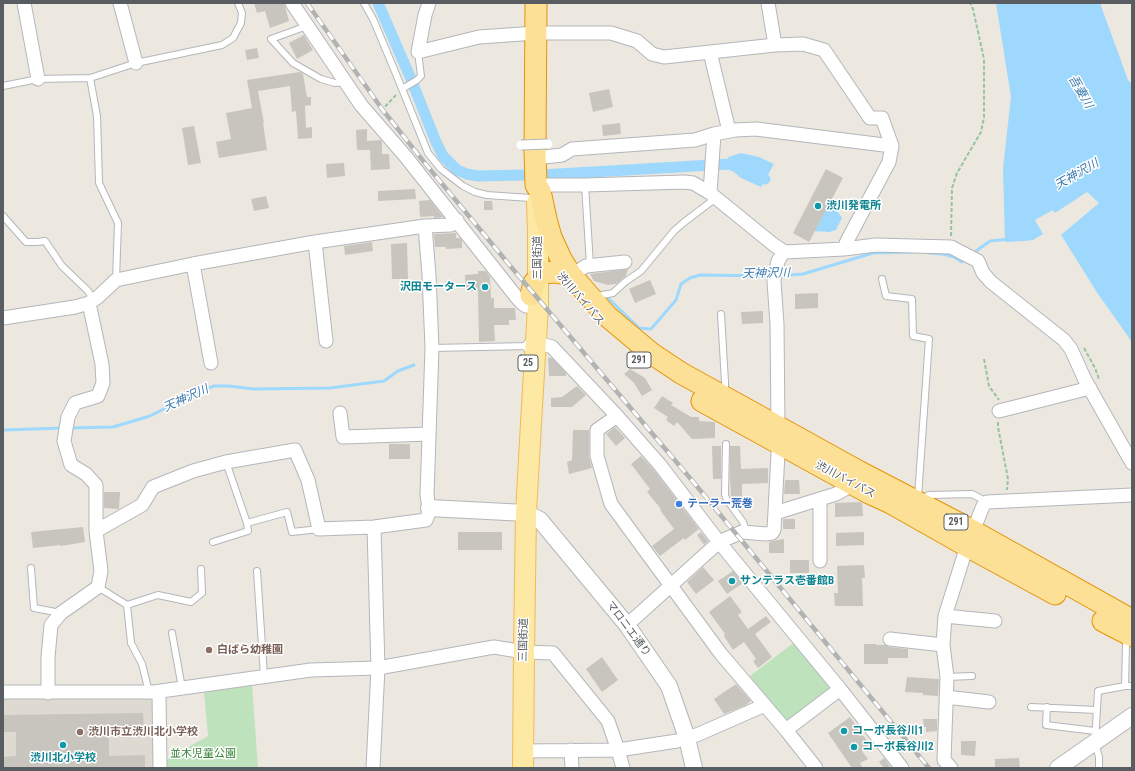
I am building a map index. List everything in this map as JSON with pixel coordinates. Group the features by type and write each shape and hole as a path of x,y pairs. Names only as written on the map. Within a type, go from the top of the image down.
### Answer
{"highway":[{"name":"三国街道","path":"532,199 535,149 536,3"},
{"name":"渋川バイパス","path":"540,191 551,237 561,259 543,290 544,254 538,233 532,199 540,191"},
{"path":"543,290 542,291 550,285 560,286 585,299"},
{"name":"渋川バイパス","path":"543,290 585,299 651,353 681,373 722,395 779,436"},
{"name":"渋川バイパス","path":"585,299 618,341 662,378 779,436 854,477 918,501 970,539"},
{"name":"渋川バイパス","path":"854,477 869,494 970,539 1131,630"}],"main road":[{"name":"三国街道","path":"532,199 538,233"},
{"name":"三国街道","path":"523,759 526,513 524,442 532,346 543,290 532,199"}],"street":[{"path":"24,3 38,79"},
{"path":"120,3 136,63"},
{"path":"292,3 361,105 406,157 523,304 543,290 586,266 625,262"},
{"path":"429,3 425,15 418,52 479,36 536,33 611,34 637,41 652,54 664,57 775,45 803,44 824,50 870,118 882,118 892,146 889,162 844,249"},
{"path":"768,3 775,45"},
{"path":"710,52 729,131"},
{"path":"535,149 562,155 572,149 695,140 729,131 756,129 892,146"},
{"path":"713,195 714,134"},
{"path":"532,199 586,185 693,183 713,195 774,246 784,251 844,249 876,245 951,247 978,261 983,273 991,282 1064,340 1071,349 1090,388 1132,463"},
{"path":"3,318 75,307 92,302 116,280 193,264 315,242 425,226 451,225 457,220"},
{"path":"96,531 142,505 154,487 193,471 226,462 295,450 308,480 319,529 374,527 426,520 429,508 427,495 432,348 425,226"},
{"path":"315,242 326,341"},
{"path":"627,625 719,542 742,532 766,534 772,533 774,530 779,436 779,405 774,278 778,261 784,251"},
{"path":"193,264 211,363"},
{"path":"48,693 48,657 51,625 61,612 98,587 101,571 96,531 96,485 86,474 71,464 64,442 68,416 75,403 98,396 102,383 102,364 92,302"},
{"path":"532,346 546,345 552,347 617,416 660,466 719,542 840,689 902,768"},
{"path":"999,411 1090,388"},
{"path":"340,413 343,437 429,434"},
{"path":"617,416 597,430 597,456 610,504 721,654 765,704 816,768"},
{"path":"775,513 841,491 845,489 854,477"},
{"path":"951,768 944,760 947,677 943,645 945,616 970,539 983,506 987,502 1132,495"},
{"path":"820,499 820,561"},
{"path":"429,508 526,513"},
{"name":"マロニエ通り","path":"526,513 540,520 627,625 669,686 687,738 694,768"},
{"path":"373,768 378,668 374,527"},
{"path":"945,616 995,621"},
{"path":"890,639 943,645"},
{"path":"3,692 154,692 311,670 378,668 494,648 524,652 553,653 608,722 618,750 622,768"},
{"path":"786,730 840,689"},
{"path":"154,692 160,768"},
{"path":"946,697 989,702"},
{"path":"523,759 572,750 618,750 687,738 765,704"},
{"path":"1058,768 1095,737 1132,716"},
{"path":"572,750 572,768"}],"lane":[{"path":"3,86 38,79 90,78 136,63 222,45 233,38 241,24 242,13 238,3"},
{"path":"364,3 373,19 404,87 409,105 428,153 441,169 463,186 474,192 487,196 532,199"},
{"path":"307,26 271,39 293,63 321,79 335,83 346,82"},
{"path":"404,87 420,78 421,74 418,52"},
{"path":"90,78 97,116 99,183 118,223 116,280"},
{"path":"586,185 590,265"},
{"path":"585,299 613,293 625,282 641,271 674,232 713,195"},
{"path":"3,216 26,242 45,241 62,266 88,292 92,302"},
{"path":"882,278 886,296 912,299 913,336 929,339 918,501"},
{"path":"721,314 726,382 722,395"},
{"path":"432,348 532,346"},
{"path":"726,444 725,496 743,522 747,533"},
{"path":"213,542 248,531 247,523 226,462"},
{"path":"918,501 929,495 972,494 987,502"},
{"path":"247,523 287,512 292,532 319,529"},
{"path":"31,568 34,608 61,612"},
{"path":"98,587 127,605 158,595 191,602 202,594 202,569"},
{"path":"257,572 264,676"},
{"path":"127,605 131,642 154,692"},
{"path":"1099,768 1099,757 1095,737 1098,691 1129,686 1126,645 1131,630"},
{"path":"172,633 182,688"},
{"path":"947,677 972,676"},
{"path":"1031,706 1097,710"},
{"path":"1047,707 1046,725 1095,737"}],"path":[{"path":"951,247 952,188 957,173 981,132 984,117 984,59 973,9 970,3"},
{"path":"379,113 404,87"},
{"path":"984,359 989,386 999,400 998,427 1008,479 1005,502"}],"shaded area":[{"name":"渋川市立渋川北小学校","path":"3,696 156,696 158,768 3,768"}],"green space":[{"path":"796,641 834,687 791,721 785,721 750,676"},
{"name":"並木児童公園","path":"252,684 258,768 165,768 164,761 208,736 204,691"}],"water":[{"name":"吾妻川","path":"996,3 1100,3 1128,80 1132,84 1132,342 1098,294 1061,235 1099,203 1087,192 1055,213 1053,210 1035,220 1043,234 1033,240 1005,242 1003,168 1011,97"},
{"path":"741,153 759,157 774,164 761,187 741,178 734,172 729,164 728,157"},
{"path":"827,203 835,208 842,218 836,230 829,232 813,231"}],"building":[{"path":"254,3 284,3 289,21 270,28 265,11 257,13"},
{"path":"304,35 313,50 297,59 289,43"},
{"path":"257,48 259,58 247,60 245,50"},
{"path":"300,72 303,74 307,97 311,97 311,105 305,106 306,128 312,127 312,138 298,139 296,111 292,112 290,86 258,91 267,150 219,158 216,142 231,139 226,113 252,108 247,80"},
{"path":"609,89 613,107 593,112 589,93"},
{"path":"620,123 621,134 603,136 602,125"},
{"path":"194,126 201,163 188,165 182,128"},
{"path":"367,129 367,141 381,140 382,154 389,154 390,169 371,170 370,150 357,150 356,130"},
{"path":"344,163 345,176 327,178 326,164"},
{"name":"渋川発電所","path":"826,169 843,178 809,242 793,233"},
{"path":"415,189 416,199 378,201 378,191"},
{"path":"266,196 269,208 254,211 251,199"},
{"path":"430,200 443,217 420,217 419,201"},
{"path":"484,201 492,201 493,210 484,210"},
{"path":"456,233 456,238 460,238 462,240 462,248 446,249 446,247 435,247 434,234"},
{"path":"372,242 373,251 345,255 344,246"},
{"path":"407,243 408,279 392,279 391,244"},
{"path":"628,269 626,276 616,284 608,285 594,281 590,274"},
{"path":"478,271 486,271 490,277 491,298 494,298 494,308 515,308 516,320 509,320 509,325 494,325 495,341 479,342 478,291 466,291 465,275 478,274"},
{"path":"650,280 656,294 635,303 629,289"},
{"path":"818,293 818,308 795,309 795,294"},
{"path":"763,311 763,323 742,324 741,312"},
{"path":"548,358 552,358 566,373 566,376 549,376"},
{"path":"630,369 645,378 652,390 642,396 634,383 624,374"},
{"path":"577,386 586,395 572,407 551,407 551,398 562,397"},
{"path":"662,396 673,403 671,405 691,417 699,417 699,421 715,422 715,438 692,439 677,422 674,426 666,420 668,417 654,408"},
{"path":"615,427 625,438 616,446 606,434"},
{"path":"573,430 589,430 589,456 592,468 569,474 567,462 572,460"},
{"path":"389,444 410,444 410,459 389,459"},
{"path":"712,446 721,446 721,479 713,479"},
{"path":"730,446 740,446 741,469 768,468 768,483 742,484 742,498 731,498"},
{"path":"641,456 654,470 699,529 660,556 652,546 674,529 660,510 661,509 647,492 650,489 631,464"},
{"path":"785,480 799,480 800,494 784,494"},
{"path":"104,492 120,492 119,509 104,508"},
{"path":"861,502 863,516 835,517 835,503"},
{"path":"783,519 795,519 795,529 783,529"},
{"path":"83,527 85,542 61,546 33,548 31,532"},
{"path":"458,532 502,532 502,550 458,550"},
{"path":"701,532 708,541 704,545 697,535"},
{"path":"864,532 864,545 836,546 836,533"},
{"path":"784,539 784,553 769,553 769,542"},
{"path":"790,560 809,560 809,573 790,573"},
{"path":"864,565 865,578 862,578 863,606 835,606 834,593 838,593 837,566"},
{"path":"703,567 714,580 696,594 687,582"},
{"name":"サンテラス壱番館B","path":"733,571 743,583 727,594 718,581"},
{"path":"730,596 742,612 738,615 748,629 766,616 771,622 755,634 772,657 758,668 753,661 756,659 744,642 733,650 724,636 725,634 709,612"},
{"path":"864,644 885,645 889,647 908,649 908,658 888,658 888,664 864,664"},
{"path":"602,657 618,680 602,692 586,669"},
{"path":"907,677 939,679 938,696 905,692"},
{"path":"736,684 751,701 746,705 724,714 714,699"},
{"name":"渋川北小学校","path":"143,713 144,731 109,731 109,756 145,755 145,768 3,768 3,757 16,756 16,732 3,732 3,715"},
{"path":"850,717 870,745 862,751 868,759 860,763 863,768 852,768 828,733"},
{"path":"923,719 937,719 937,731 926,732"},
{"path":"961,741 976,741 975,756 961,755"},
{"path":"884,758 890,766 888,768 884,768 879,762"},
{"path":"1019,758 1020,768 995,768 995,759"}],"waterway":[{"path":"378,3 443,156 457,170 467,174 478,176 525,175"},
{"path":"541,175 729,164 765,179"},
{"name":"天神沢川","path":"976,251 990,241 1009,239"},
{"name":"天神沢川","path":"778,276 803,274 873,253 912,252"},
{"name":"天神沢川","path":"929,253 943,254 954,257 962,262"},
{"name":"天神沢川","path":"605,298 608,298 639,328 651,329 676,300 681,284 690,278 700,275 771,276"},
{"name":"天神沢川","path":"70,428 113,427 150,416 193,394 214,386 253,389 330,388 384,381 398,371 414,365"},
{"name":"天神沢川","path":"3,431 63,428"}],"railway":[{"path":"307,3 382,109 424,162 695,484 929,768"}],"place":[{"name":"渋川発電所","path":"818,206"},
{"name":"沢田モータース","path":"485,287"},
{"name":"テーラー荒巻","path":"679,504"},
{"name":"サンテラス壱番館B","path":"732,581"},
{"name":"白ばら幼稚園","path":"209,650"},
{"name":"コーポ長谷川1","path":"844,731"},
{"name":"渋川市立渋川北小学校","path":"80,732"},
{"name":"渋川北小学校","path":"63,745"},
{"name":"コーポ長谷川2","path":"854,747"}]}
